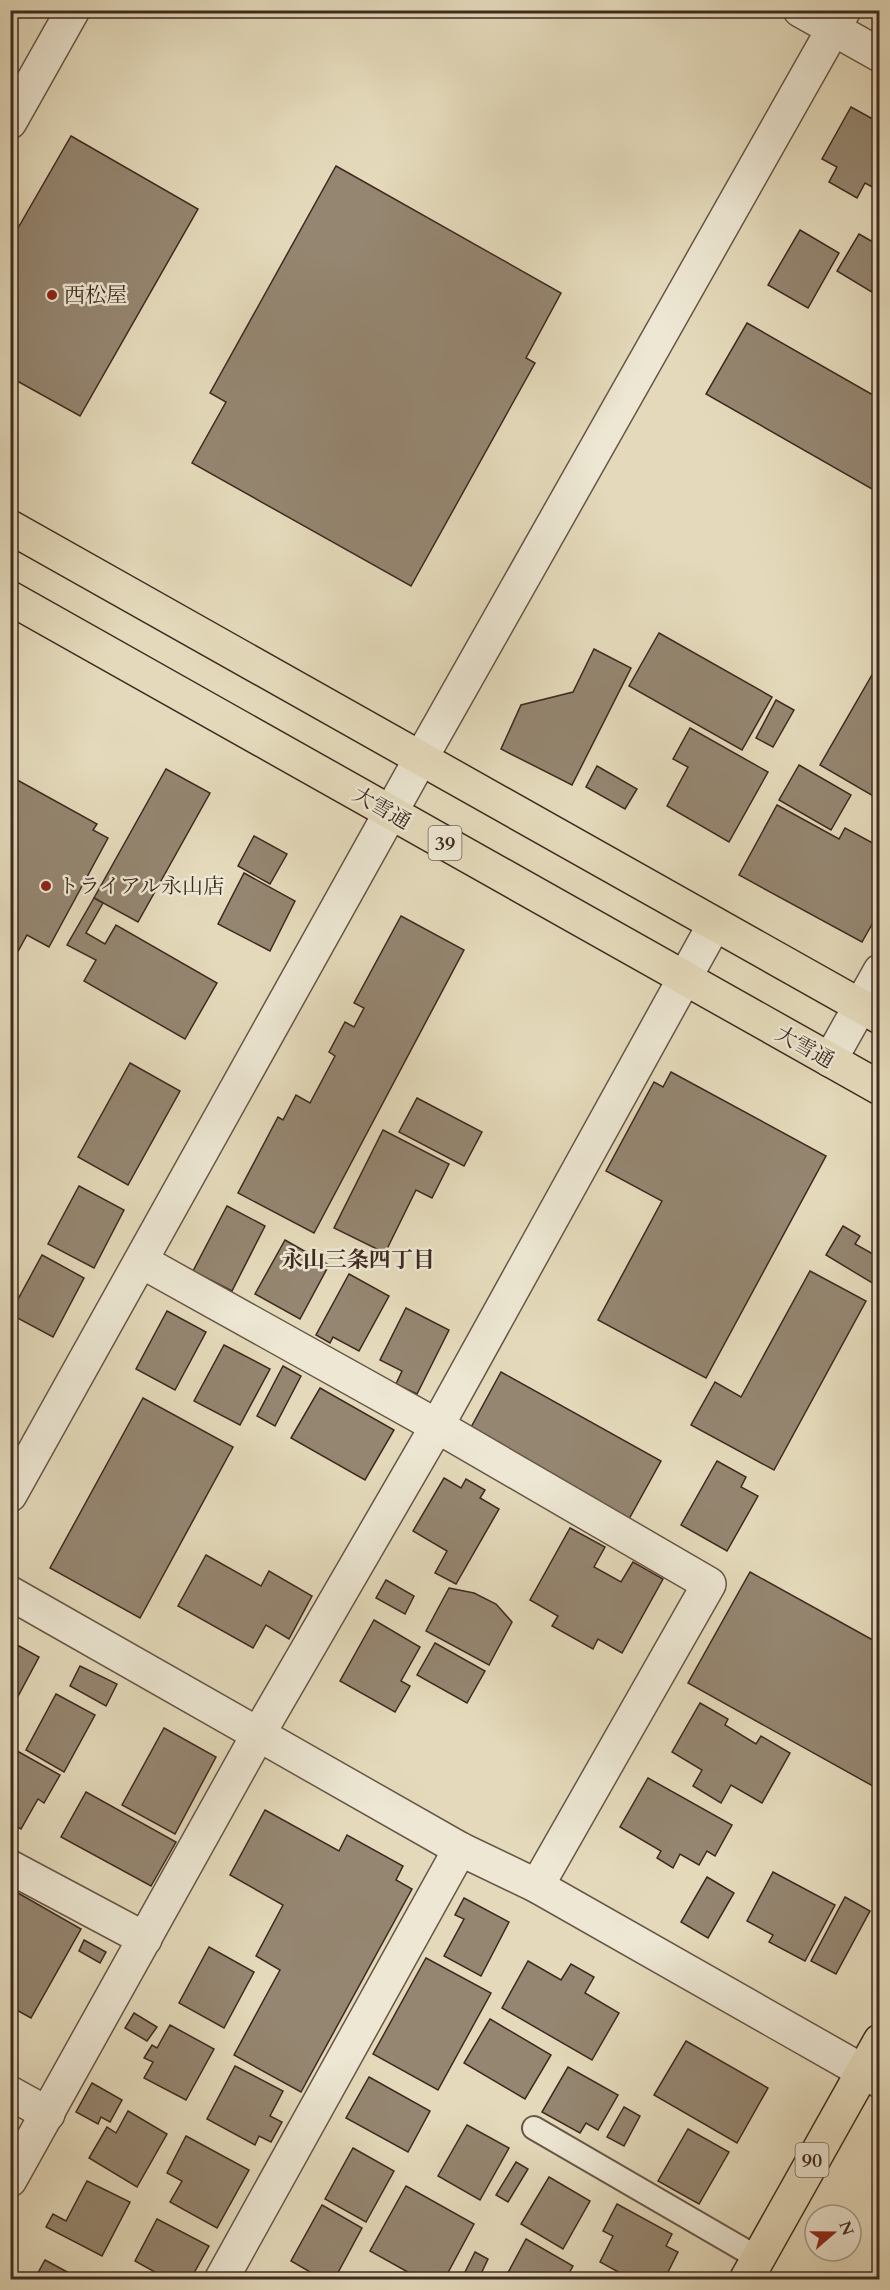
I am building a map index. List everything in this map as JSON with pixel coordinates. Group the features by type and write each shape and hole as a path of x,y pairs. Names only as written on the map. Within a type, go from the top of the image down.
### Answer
{"main road":[{"path":"10,527 714,926 870,1011"},
{"name":"大雪通","path":"10,597 684,980 879,1088"},
{"name":"90","path":"752,2269 871,2076 879,2041"}],"street":[{"path":"10,122 74,10"},
{"path":"800,10 839,20 879,55"},
{"path":"10,1495 390,812 839,20"},
{"path":"10,2180 260,1733 436,1426 714,926"},
{"path":"830,1060 870,1011 879,971"},
{"path":"141,1261 436,1426 709,1584 537,1886"},
{"path":"10,1593 260,1733 460,1849 537,1886 871,2076"},
{"path":"221,2280 460,1849"},
{"path":"10,1867 145,1939"},
{"path":"10,2093 48,2114"}],"lane":[{"path":"534,2128 752,2269"}],"building":[{"path":"851,107 880,123 880,191 865,183 857,198 829,182 837,167 822,159"},
{"path":"71,136 198,209 80,416 10,377 10,242"},
{"path":"336,166 561,293 526,358 535,363 411,586 192,463 226,402 210,393"},
{"path":"800,230 839,253 808,308 768,285"},
{"path":"859,234 880,246 880,297 837,271"},
{"path":"747,323 880,399 879,493 706,394"},
{"path":"659,633 772,697 742,750 629,686"},
{"path":"594,649 631,668 572,785 501,749 521,705 573,692"},
{"path":"880,661 880,800 820,765"},
{"path":"776,700 794,710 773,747 756,738"},
{"path":"690,728 768,772 729,842 667,806 688,767 673,759"},
{"path":"799,765 851,795 831,830 779,800"},
{"path":"597,766 637,789 625,809 586,787"},
{"path":"166,769 210,793 138,922 94,898"},
{"name":"トライアル永山店","path":"10,776 97,824 93,830 108,838 49,947 27,935 10,966"},
{"path":"777,805 839,839 845,828 880,847 880,910 862,942 739,875"},
{"path":"254,836 287,854 270,884 238,866"},
{"path":"244,873 295,901 270,951 218,924"},
{"path":"94,898 103,903 86,933 105,944 116,925 217,983 185,1039 84,981 96,960 67,945"},
{"path":"401,916 464,950 314,1233 238,1193 278,1117 283,1120 296,1095 310,1103 335,1056 329,1052 345,1022 354,1027 364,1008 354,1003"},
{"path":"130,1063 180,1091 128,1185 78,1157"},
{"path":"671,1072 826,1156 706,1378 598,1320 662,1201 606,1171 654,1082 663,1087"},
{"path":"417,1098 482,1132 464,1166 399,1132"},
{"path":"383,1130 449,1164 432,1198 416,1190 385,1253 334,1228"},
{"path":"79,1186 124,1210 94,1268 48,1244"},
{"path":"227,1206 265,1226 232,1291 193,1271"},
{"path":"843,1226 860,1236 855,1244 880,1258 879,1287 826,1255"},
{"path":"285,1240 329,1265 300,1319 255,1294"},
{"path":"42,1255 84,1278 53,1337 10,1314"},
{"path":"810,1271 866,1301 774,1470 691,1425 715,1382 741,1397"},
{"path":"349,1274 389,1296 359,1351 333,1337 330,1343 316,1335"},
{"path":"406,1308 449,1330 417,1394 396,1384 402,1371 380,1360"},
{"path":"167,1311 206,1332 175,1390 136,1369"},
{"path":"224,1345 270,1369 240,1425 194,1401"},
{"path":"283,1366 301,1376 275,1426 257,1416"},
{"path":"501,1372 661,1461 629,1519 469,1431"},
{"path":"320,1388 394,1430 365,1480 291,1438"},
{"path":"143,1398 233,1447 140,1618 50,1568"},
{"path":"717,1461 746,1477 741,1487 758,1496 727,1551 681,1525"},
{"path":"444,1478 461,1488 466,1479 485,1490 480,1498 499,1509 456,1584 435,1573 447,1551 413,1531"},
{"path":"570,1528 605,1547 594,1567 621,1582 633,1562 663,1579 622,1653 598,1639 593,1649 552,1626 558,1616 530,1600"},
{"path":"206,1555 261,1586 269,1571 312,1596 289,1639 266,1625 253,1648 178,1606"},
{"path":"750,1572 880,1644 880,1790 688,1683"},
{"path":"386,1580 414,1596 405,1614 376,1598"},
{"path":"449,1588 474,1593 496,1604 512,1622 489,1665 426,1631"},
{"path":"374,1620 420,1647 401,1681 410,1686 395,1712 340,1681"},
{"path":"10,1641 39,1657 16,1700 10,1697"},
{"path":"435,1643 485,1671 467,1703 417,1675"},
{"path":"80,1666 117,1684 106,1706 70,1686"},
{"path":"56,1694 95,1715 64,1772 26,1750"},
{"path":"700,1703 728,1719 725,1725 756,1744 761,1736 790,1753 762,1803 731,1785 721,1803 693,1786 702,1770 672,1752"},
{"path":"164,1728 216,1757 175,1834 122,1805"},
{"path":"10,1747 60,1775 44,1803 38,1799 21,1829 10,1823"},
{"path":"648,1778 732,1825 715,1856 707,1851 699,1865 680,1854 673,1868 657,1858 661,1851 620,1827"},
{"path":"86,1792 176,1842 151,1886 61,1837"},
{"path":"265,1810 339,1851 347,1835 403,1866 396,1880 412,1889 301,2092 234,2055 280,1970 256,1956 283,1905 230,1875"},
{"path":"773,1872 835,1905 805,1961 769,1942 773,1935 747,1921"},
{"path":"707,1877 734,1893 708,1938 681,1922"},
{"path":"18,1893 81,1929 31,2018 13,2008 10,2014 10,1906"},
{"path":"845,1897 870,1911 836,1974 811,1961"},
{"path":"464,1898 509,1922 481,1976 444,1956 464,1919 455,1915"},
{"path":"84,1940 106,1952 100,1963 79,1951"},
{"path":"209,1947 254,1972 224,2028 179,2003"},
{"path":"426,1958 491,1993 438,2090 373,2054"},
{"path":"528,1961 561,1980 571,1964 594,1977 585,1993 619,2013 592,2060 502,2008"},
{"path":"134,2013 157,2027 147,2041 125,2028"},
{"path":"490,2019 551,2055 525,2099 464,2063"},
{"path":"170,2025 214,2049 186,2100 144,2078 153,2062 144,2058 152,2045 157,2048"},
{"path":"686,2041 768,2088 737,2143 654,2095"},
{"path":"235,2066 283,2091 270,2116 282,2122 271,2142 259,2136 255,2145 207,2119"},
{"path":"568,2067 618,2095 598,2130 586,2123 580,2133 542,2112"},
{"path":"369,2077 430,2111 408,2152 346,2118"},
{"path":"92,2083 122,2100 110,2122 101,2117 98,2124 76,2112"},
{"path":"624,2107 640,2116 624,2146 607,2137"},
{"path":"128,2111 167,2134 137,2187 89,2158 107,2127 116,2133"},
{"path":"467,2125 509,2148 480,2200 438,2176"},
{"path":"688,2129 729,2152 699,2204 658,2181"},
{"path":"186,2136 249,2170 217,2228 170,2202 182,2181 167,2173"},
{"path":"353,2148 394,2171 366,2222 325,2199"},
{"path":"516,2162 528,2169 508,2202 496,2195"},
{"path":"549,2177 590,2201 563,2249 521,2224"},
{"path":"87,2181 130,2202 102,2256 46,2227 53,2214 66,2221"},
{"path":"406,2186 474,2224 444,2280 422,2280 370,2251"},
{"path":"617,2204 672,2234 666,2246 678,2252 664,2280 633,2280 600,2262 613,2236 603,2231"},
{"path":"322,2205 362,2228 334,2280 324,2280 291,2261"},
{"path":"157,2219 209,2246 190,2280 169,2280 135,2261"},
{"path":"526,2239 573,2266 565,2280 504,2280"},
{"path":"475,2252 488,2259 478,2280 461,2280"},
{"path":"45,2260 82,2280 34,2280"}],"place":[{"name":"西松屋","path":"52,295"},
{"name":"トライアル永山店","path":"46,886"}],"district":[{"name":"永山三条四丁目","path":"358,1259"}]}
